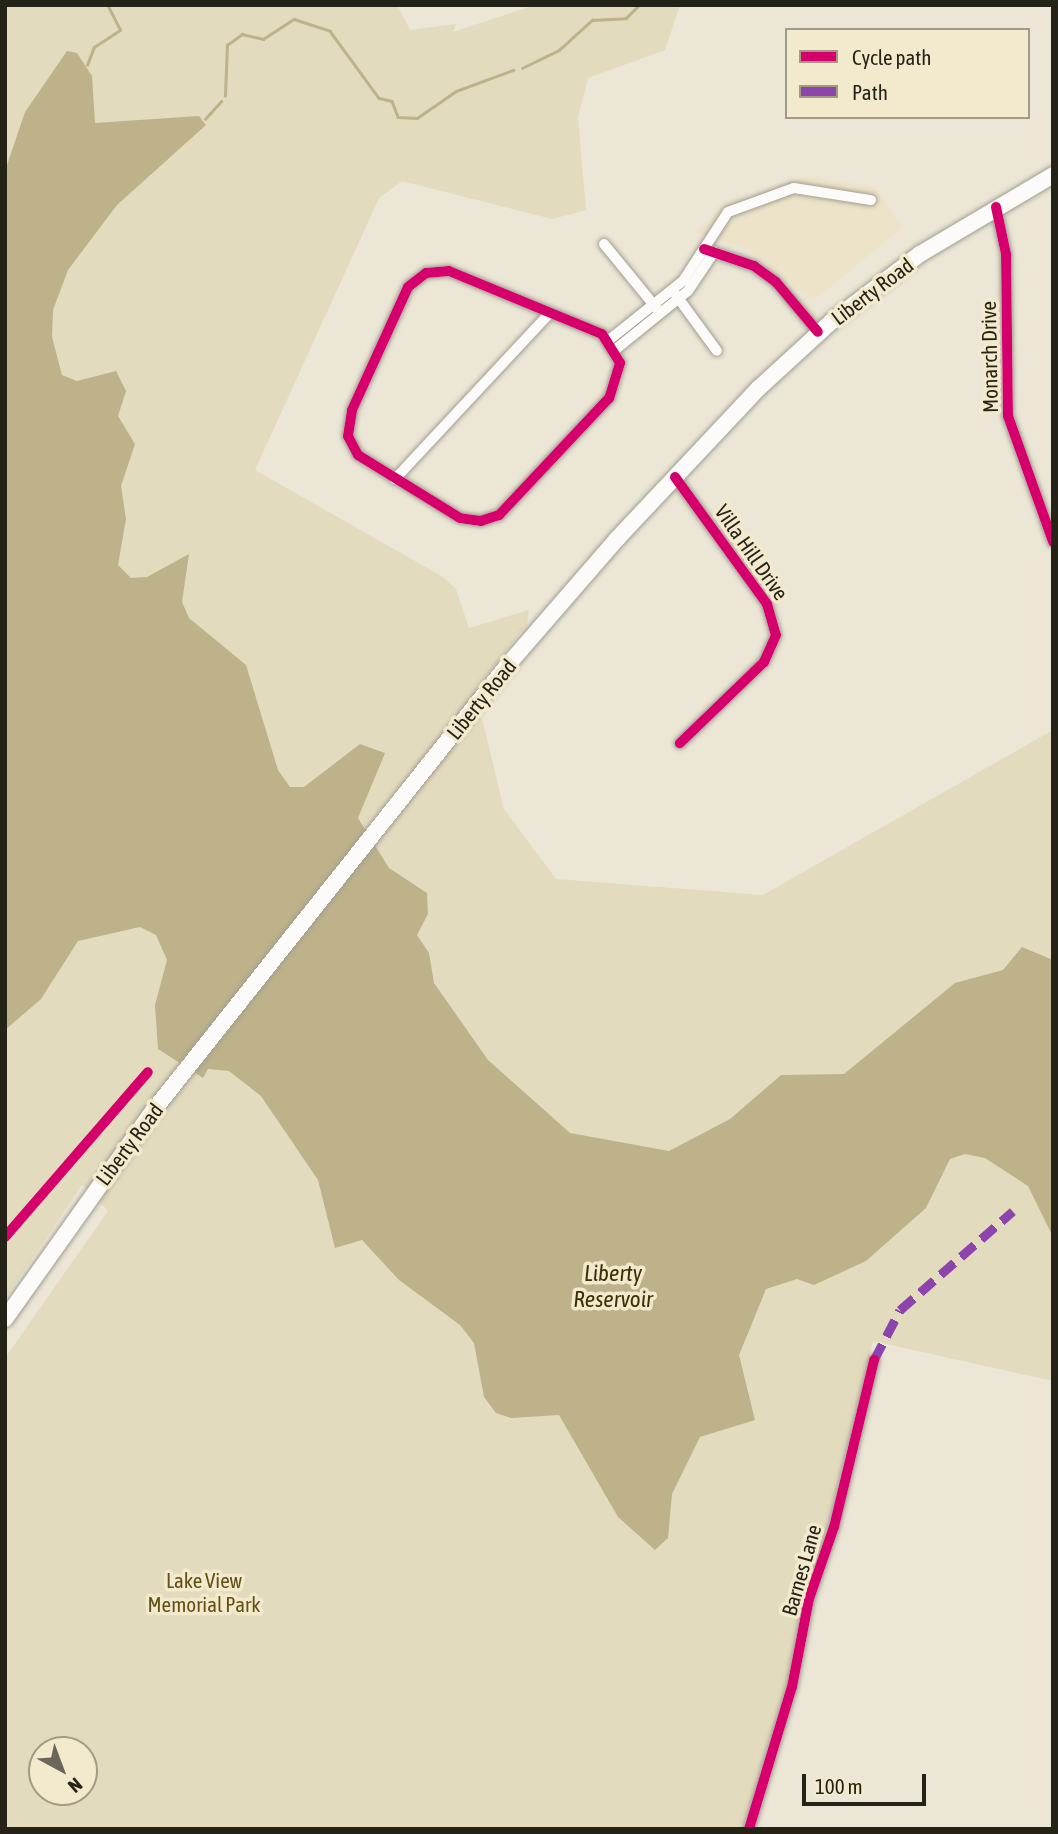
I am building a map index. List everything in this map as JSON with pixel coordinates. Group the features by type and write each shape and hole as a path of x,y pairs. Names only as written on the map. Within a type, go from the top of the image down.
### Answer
{"main road":[{"name":"Liberty Road","path":"5,1319 153,1111 383,821 558,604 674,477 818,332 911,261 996,207 1053,175"}],"street":[{"path":"609,340 657,309 677,301 709,251 728,212 785,191 817,187 871,200"},
{"name":"Monarch Drive","path":"996,207 1006,254 1008,416 1053,542"},
{"path":"604,244 657,309"},
{"path":"616,349 657,309 709,251"},
{"path":"709,251 776,282 818,332"},
{"path":"449,271 550,313 609,340 616,349 620,376 610,398 499,515 460,519 358,456 347,423 408,287 426,273 449,271"},
{"path":"675,288 677,301 717,351"},
{"path":"395,479 550,313"},
{"name":"Villa Hill Drive","path":"674,477 767,604 776,635 764,662 680,743"},
{"name":"Barnes Lane","path":"749,1829 792,1687 809,1599 834,1527 874,1360"}],"shaded area":[{"path":"807,176 875,187 903,227 813,301 750,250 694,232 728,202"}],"green space":[{"name":"Lake View Memorial Park","path":"5,5 397,5 410,30 456,24 453,32 535,5 680,5 665,50 588,78 578,117 586,210 552,219 402,181 379,198 255,470 443,577 456,589 469,628 529,610 527,624 475,690 504,809 556,879 763,895 1053,730 1053,1381 873,1341 754,1829 5,1829 5,1358 108,1211 82,1185 5,1299"}],"water":[{"name":"Liberty Reservoir","path":"67,51 77,53 92,76 95,123 199,116 206,125 117,205 68,270 53,310 52,337 62,375 77,381 116,371 126,391 118,416 135,444 121,486 126,519 118,565 131,578 147,577 189,554 182,602 189,618 246,665 278,770 290,787 304,787 360,744 385,753 358,818 389,868 427,893 428,914 417,935 429,953 434,983 488,1060 570,1133 669,1151 730,1119 781,1075 844,1074 955,983 1003,970 1022,947 1053,960 1053,1237 1028,1186 985,1158 965,1154 950,1159 926,1208 866,1261 814,1285 797,1279 766,1289 739,1355 755,1420 700,1437 672,1494 668,1538 655,1550 618,1517 559,1415 511,1418 496,1413 484,1397 474,1343 460,1325 399,1280 362,1240 335,1248 318,1180 261,1096 229,1071 208,1069 203,1078 158,1049 155,1005 167,960 156,935 140,927 78,941 41,999 5,1030 5,171 25,112"}],"waterway":[{"path":"87,65 94,47 120,30 107,5"},
{"path":"522,68 559,50 592,20 626,18 639,5"},
{"path":"225,96 227,45 242,34 263,39 294,19 330,31 379,98 392,101 398,117 417,118 456,91 513,70"},
{"path":"205,119 221,101"}],"marked path":[{"path":"874,1360 900,1310 1013,1211"}],"cycle path":[{"path":"996,207 1006,254 1008,416 1053,542"},
{"path":"704,249 754,266 776,282 818,332"},
{"path":"449,271 602,334 620,363 609,398 499,515 481,521 460,518 358,455 348,436 352,410 408,287 426,273 449,271"},
{"path":"675,477 767,604 776,635 764,662 680,743"},
{"path":"5,1237 148,1072"},
{"path":"749,1829 792,1687 809,1599 834,1527 874,1360"}]}
